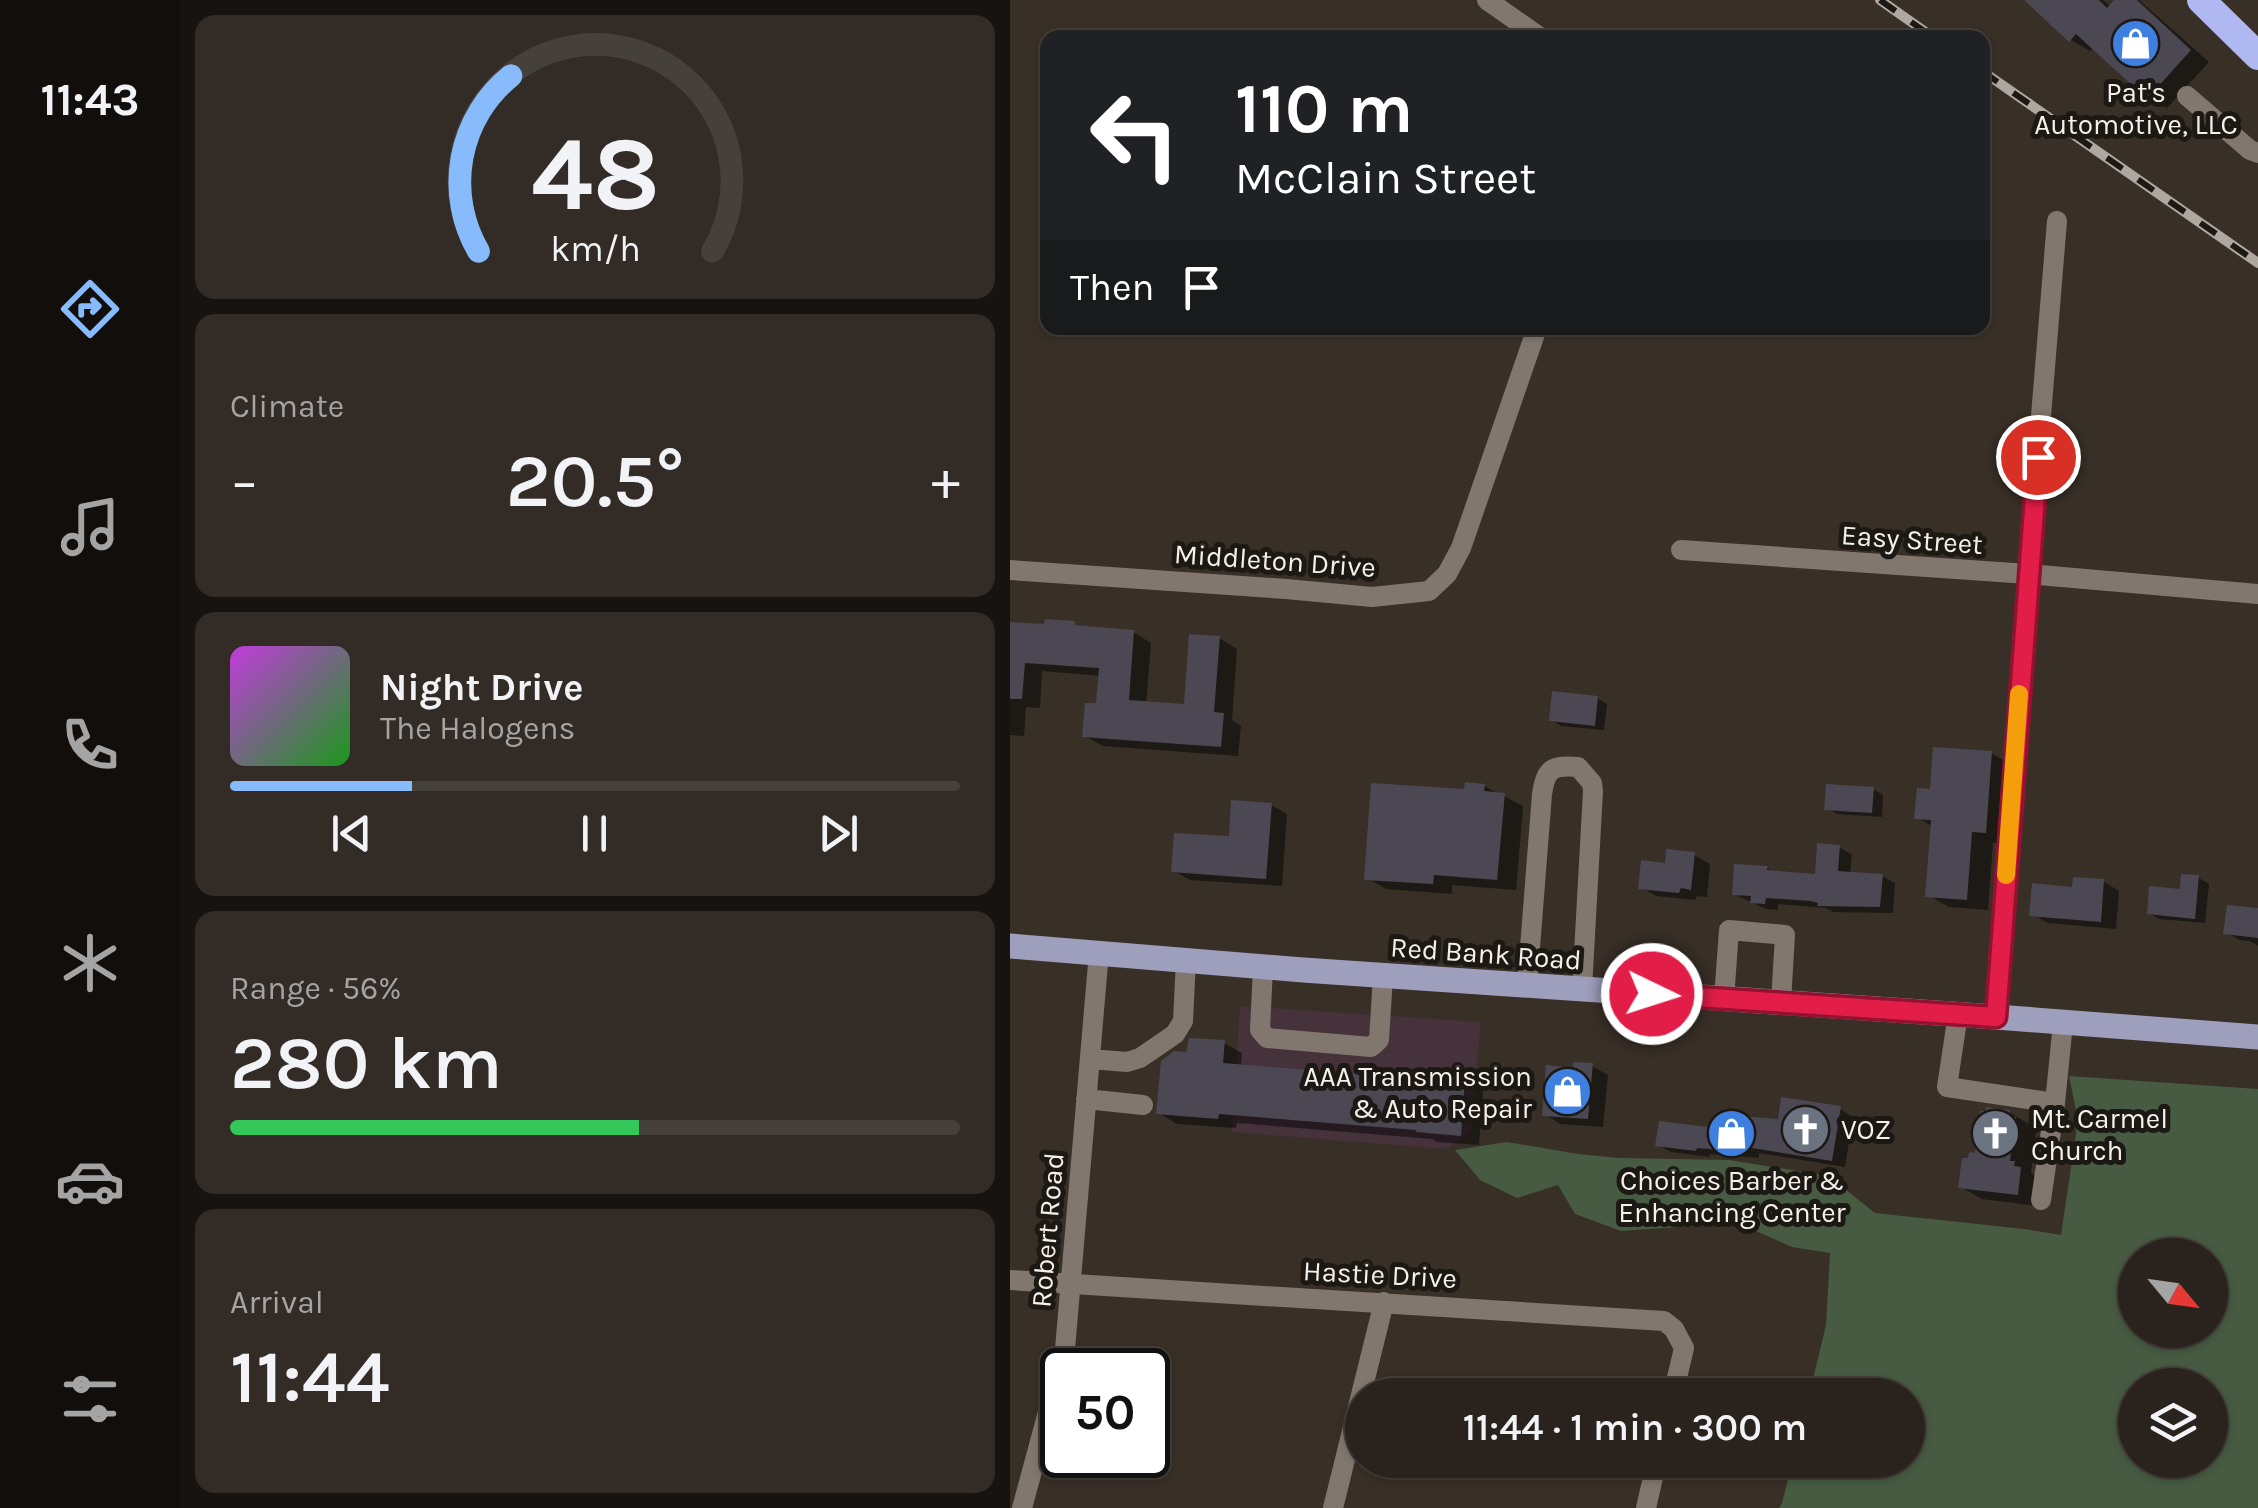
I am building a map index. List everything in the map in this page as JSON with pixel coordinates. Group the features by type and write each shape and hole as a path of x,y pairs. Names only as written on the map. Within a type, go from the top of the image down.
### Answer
{"highway":[{"path":"2201,0 2258,56"}],"main road":[{"name":"Red Bank Road","path":"1010,946 2258,1037"}],"street":[{"path":"1487,0 1529,30"},
{"path":"2187,96 2258,153"},
{"path":"1996,1017 2057,221"},
{"name":"Middleton Drive","path":"1010,570 1372,597 1429,592 1447,574 1461,548 1535,335"},
{"name":"Easy Street","path":"1681,550 2258,594"},
{"path":"1528,986 1544,782 1550,770 1558,766 1578,767 1592,783 1593,791 1582,989"},
{"path":"1724,999 1729,930 1784,935 1781,1002"},
{"name":"Robert Road","path":"1022,1508 1065,1349 1099,952"},
{"path":"1090,1059 1127,1062 1140,1058 1175,1034 1183,1021 1186,960"},
{"path":"1263,967 1260,1030 1267,1038 1371,1047 1379,1040 1383,976"},
{"path":"1958,1014 1948,1087 2054,1102"},
{"path":"2041,1200 2063,1023"},
{"path":"1086,1099 1144,1105"},
{"name":"Hastie Drive","path":"1010,1280 1664,1321 1674,1329 1684,1348 1677,1378"},
{"path":"1333,1508 1384,1302"},
{"path":"1646,1508 1654,1478"}],"shaded area":[{"path":"1240,1006 1481,1022 1470,1133 1446,1149 1232,1132"}],"green space":[{"path":"2069,1076 2258,1089 2258,1508 1779,1508 1788,1478 1925,1478 1925,1378 1813,1378 1826,1325 1830,1253 1792,1247 1738,1223 1621,1231 1575,1214 1558,1185 1517,1198 1480,1180 1455,1150 1507,1142 1620,1158 1729,1160 1829,1176 1875,1213 2061,1235 2078,1120"}],"building":[{"name":"Pat's Automotive, LLC","path":"2024,0 2099,0 2107,8 2114,0 2137,0 2191,50 2147,99 2076,34 2069,42"},
{"path":"1045,619 1134,630 1129,700 1184,704 1189,634 1220,636 1214,712 1224,713 1221,747 1082,737 1085,703 1096,703 1099,668 1025,663 1022,699 1010,699 1010,622 1044,624"},
{"path":"1552,691 1598,696 1595,726 1549,721"},
{"path":"1933,747 1992,751 1986,833 1972,832 1967,900 1925,897 1931,820 1914,819 1917,788 1930,789"},
{"path":"1465,782 1485,784 1484,791 1505,793 1497,880 1434,875 1433,884 1364,880 1371,783 1464,789"},
{"path":"1826,784 1874,787 1872,813 1824,810"},
{"path":"1231,800 1272,803 1266,879 1171,872 1174,833 1229,836"},
{"path":"1817,843 1840,845 1838,871 1883,874 1880,907 1817,906 1811,901 1766,898 1765,904 1750,903 1751,896 1732,895 1734,864 1815,874"},
{"path":"1666,849 1695,852 1691,890 1681,888 1679,893 1638,889 1641,860 1665,863"},
{"path":"2181,874 2199,875 2195,919 2147,914 2149,886 2180,889"},
{"path":"2073,877 2104,879 2101,922 2029,916 2032,883 2072,887"},
{"path":"2227,905 2258,908 2258,938 2223,934"},
{"path":"1189,1038 1225,1040 1223,1063 1420,1079 1420,1074 1428,1075 1428,1071 1458,1073 1458,1077 1465,1078 1461,1136 1219,1114 1218,1119 1156,1114 1161,1061 1174,1051 1186,1052"},
{"name":"AAA Transmission & Auto Repair","path":"1573,1062 1593,1063 1588,1119 1542,1116 1546,1065 1573,1068"},
{"path":"1781,1097 1841,1106 1832,1161 1746,1147 1746,1152 1655,1146 1659,1121 1716,1128 1718,1114 1778,1119"},
{"name":"Mt. Carmel Church","path":"1986,1107 2010,1110 2010,1116 2016,1117 2010,1161 2021,1167 2018,1195 1958,1188 1962,1158 1968,1158 1969,1152 1975,1153 1980,1111"}],"railway":[{"path":"1880,0 1923,30"},
{"path":"1990,77 2258,263"}],"slow traffic":[{"path":"2006,875 2019,694"}],"place":[{"name":"Pat's Automotive, LLC","path":"2136,44"},
{"name":"AAA Transmission & Auto Repair","path":"1567,1092"},
{"name":"VOZ","path":"1806,1129"},
{"name":"Choices Barber & Enhancing Center","path":"1732,1133"},
{"name":"Mt. Carmel Church","path":"1996,1134"}],"route":[{"path":"1652,994 1996,1017 2038,457"}]}
